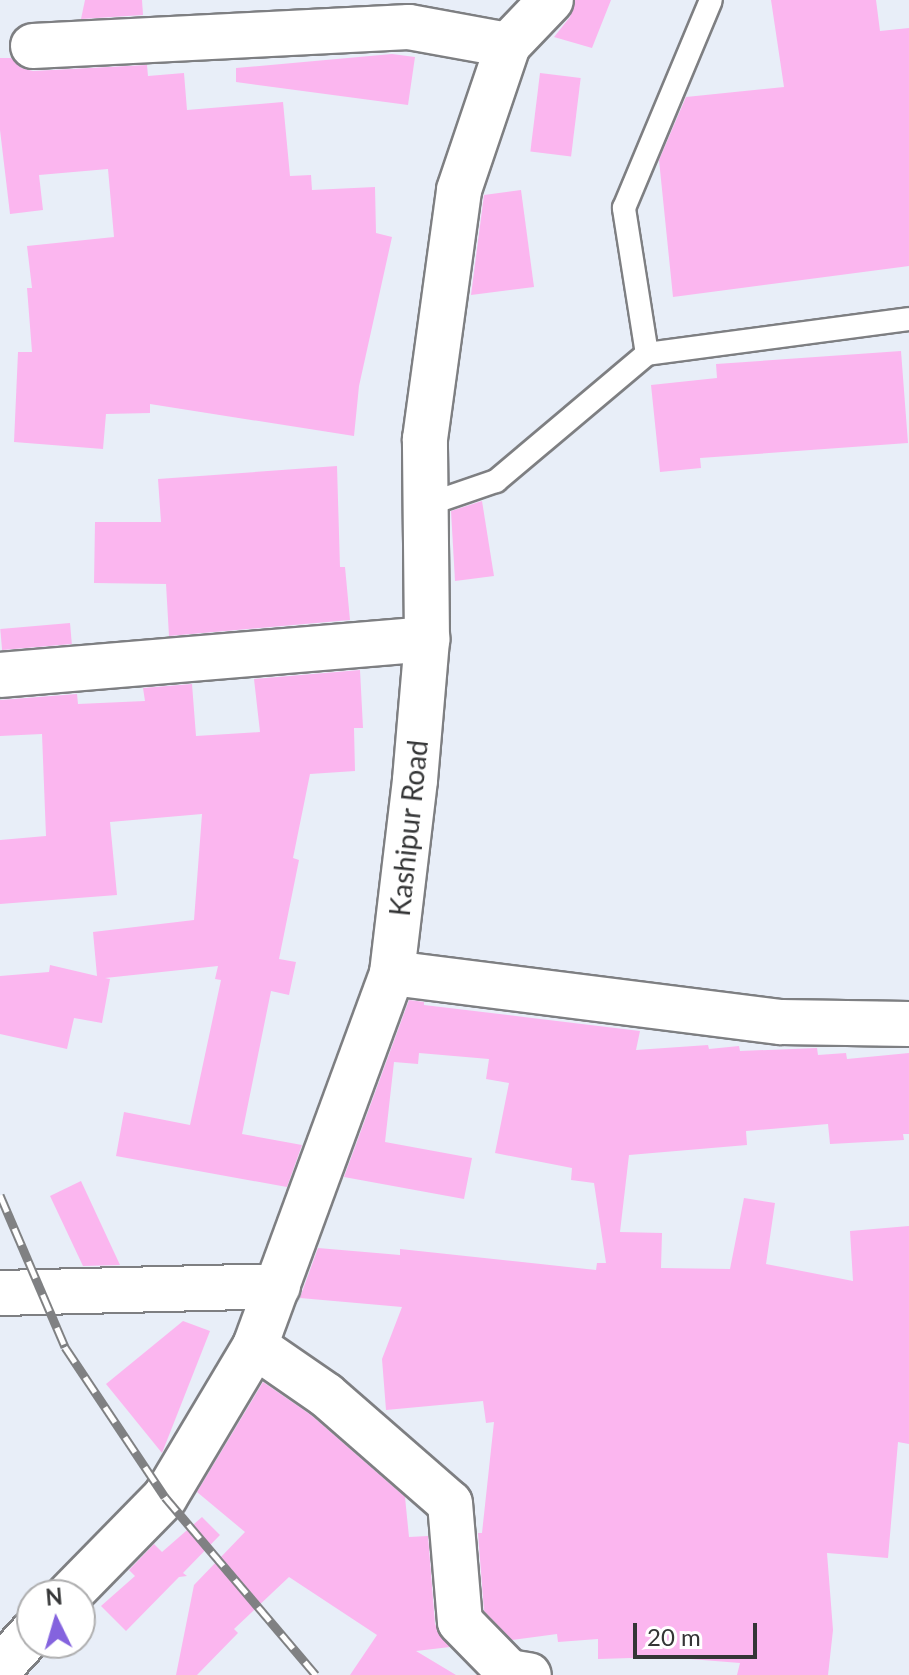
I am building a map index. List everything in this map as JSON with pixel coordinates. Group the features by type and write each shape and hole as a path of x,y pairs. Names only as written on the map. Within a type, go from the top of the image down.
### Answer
{"street":[{"name":"Kashipur Road","path":"85,1579 165,1497 255,1346 392,973 415,780 427,639 425,439 459,190 508,45 551,0"},
{"path":"33,46 409,27 508,45"},
{"path":"0,675 427,639"},
{"path":"392,973 781,1022 909,1024"},
{"path":"0,1293 278,1286"},
{"path":"255,1346 326,1395 450,1503 460,1622 509,1672 529,1675"},
{"path":"0,1668 16,1650"}],"lane":[{"path":"647,354 624,208 711,0"},
{"path":"426,505 496,481 647,354 909,319"}],"shaded area":[{"path":"0,0 909,0 909,1675 0,1675"}],"building":[{"path":"85,0 142,0 143,15 81,19"},
{"path":"575,0 611,0 592,48 554,37 570,17"},
{"path":"771,0 876,0 880,31 909,28 909,266 673,297 659,160 686,97 784,87"},
{"path":"392,54 415,57 408,105 236,82 236,68"},
{"path":"0,58 11,58 21,68 33,71 147,65 148,76 184,73 187,110 283,102 290,176 311,175 312,190 375,187 376,233 392,237 359,386 354,436 150,404 150,413 106,414 103,449 14,442 18,352 32,352 27,288 32,288 27,246 114,237 108,169 39,175 43,210 10,214 0,130"},
{"path":"540,73 581,78 571,156 530,151"},
{"path":"521,190 534,287 471,295 484,195"},
{"path":"901,351 908,443 700,458 701,468 660,472 651,385 717,378 716,364"},
{"path":"337,466 340,567 345,567 350,620 169,636 166,584 94,583 95,522 161,522 158,479"},
{"path":"482,501 494,576 455,581 451,511"},
{"path":"70,623 72,644 2,650 0,629"},
{"path":"360,670 363,728 354,728 355,771 310,774 293,858 299,860 279,959 296,962 289,995 271,991 242,1134 302,1145 287,1187 116,1156 124,1112 190,1125 221,980 215,979 218,966 105,978 110,979 102,1023 74,1018 67,1049 0,1034 0,976 49,972 50,965 97,976 93,932 194,920 202,814 110,822 117,895 0,904 0,840 46,836 42,734 0,736 0,700 77,694 78,704 145,701 143,688 192,684 196,736 260,732 254,679"},
{"path":"409,1000 424,1002 424,1005 640,1031 636,1050 708,1045 709,1049 739,1046 740,1051 817,1048 818,1055 846,1053 847,1059 909,1053 909,1134 903,1134 904,1140 830,1144 828,1124 746,1131 747,1145 629,1155 620,1232 662,1233 661,1268 730,1269 744,1198 775,1203 766,1264 853,1281 850,1231 909,1226 909,1444 898,1442 888,1558 827,1553 833,1630 828,1675 737,1675 740,1663 665,1657 598,1659 598,1639 558,1642 557,1634 512,1640 484,1611 478,1533 482,1533 494,1422 486,1423 483,1401 386,1410 382,1359 402,1307 300,1298 302,1292 318,1248 400,1255 400,1249 596,1270 597,1263 606,1263 594,1183 571,1180 572,1168 495,1153 509,1083 486,1079 489,1059 419,1053 418,1064 394,1062 385,1142 472,1158 464,1199 344,1177"},
{"path":"81,1181 120,1265 83,1266 50,1196"},
{"path":"183,1321 210,1331 162,1453 106,1384"},
{"path":"263,1382 311,1415 405,1497 409,1537 428,1536 435,1624 450,1647 416,1651 456,1675 350,1675 377,1635 289,1577 234,1629 238,1633 197,1675 176,1675 194,1585 245,1532 197,1492"},
{"path":"202,1517 220,1535 183,1573 187,1576 179,1577 126,1631 101,1606 135,1576 129,1570 154,1544 162,1552"}],"railway":[{"path":"0,1195 65,1347 165,1497 316,1675"}]}
